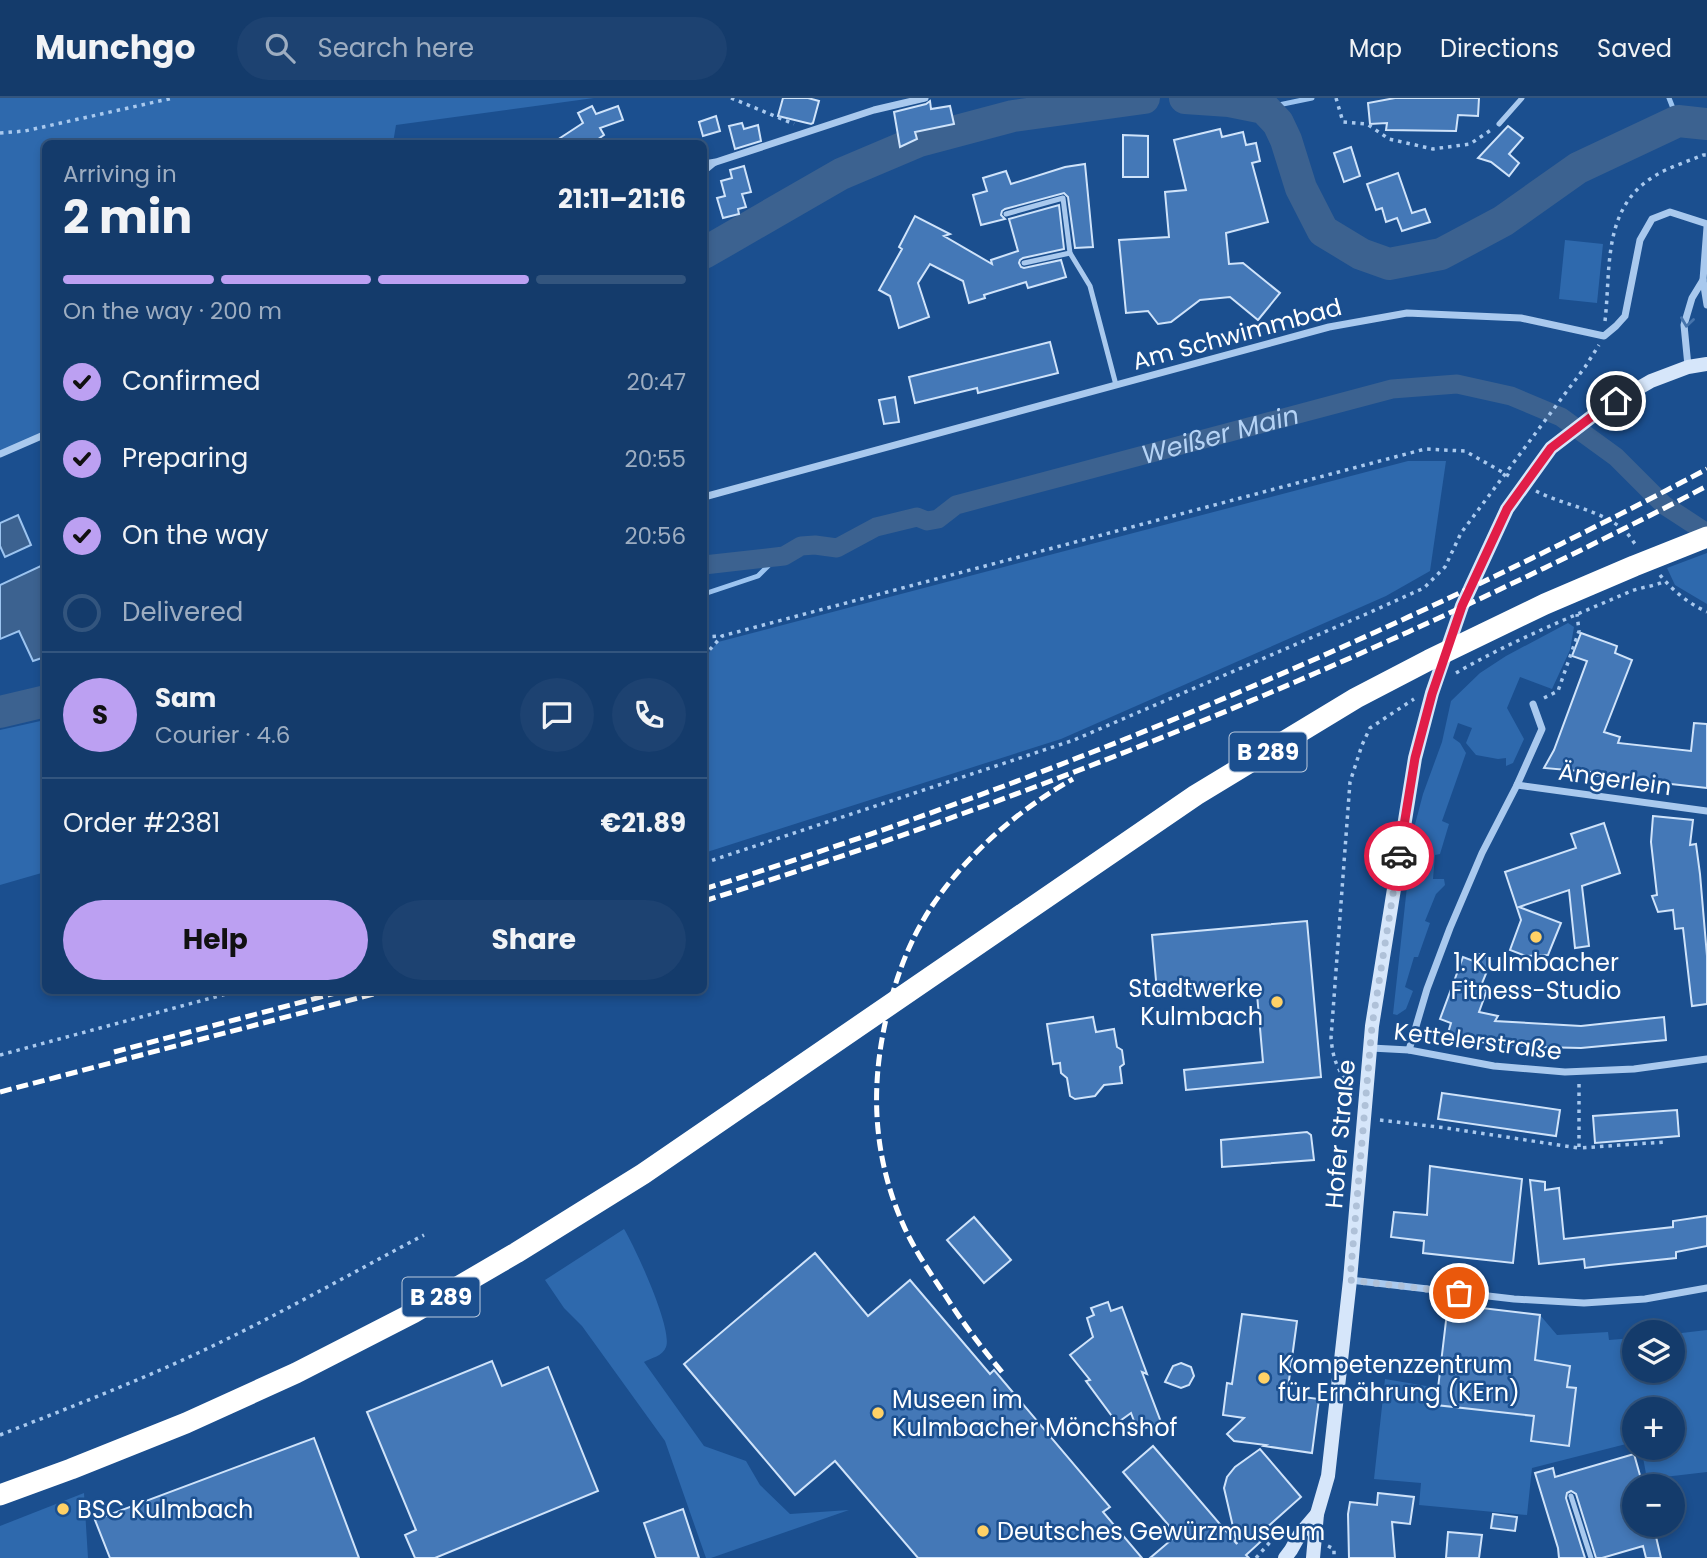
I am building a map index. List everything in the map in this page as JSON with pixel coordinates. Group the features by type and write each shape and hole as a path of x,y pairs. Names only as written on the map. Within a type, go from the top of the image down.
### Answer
{"highway":[{"name":"B 289","path":"0,1495 186,1423 296,1373 413,1313 643,1174 1196,794 1356,698 1637,558 1707,537"}],"street":[{"path":"707,164 874,110 925,98"},
{"path":"1604,336 1625,316 1640,240 1652,219 1670,212 1707,225 1703,280 1707,305"},
{"path":"1688,368 1684,325 1692,298 1703,280"},
{"name":"Am Schwimmbad","path":"707,496 1329,327 1407,313 1521,318 1604,336"},
{"name":"Hofer Straße","path":"1313,1558 1317,1514 1328,1476 1350,1280 1372,1026 1415,758 1432,694 1462,606 1507,509 1551,448 1599,411 1651,382 1707,364"},
{"path":"0,454 42,436"},
{"path":"1409,1051 1427,989 1450,928 1482,853 1542,729 1533,704"},
{"name":"Ängerlein","path":"1517,785 1707,811"},
{"name":"Kettelerstraße","path":"1370,1048 1409,1051 1494,1066 1565,1072 1634,1069 1707,1059"},
{"path":"1350,1280 1514,1299 1584,1303 1645,1299 1707,1288"},
{"name":"Hofer Straße","path":"1285,1558 1317,1514"}],"lane":[{"path":"1499,124 1522,98"},
{"path":"707,170 716,162"},
{"path":"1006,214 1063,198 1070,253 1090,286 1116,385"},
{"path":"1024,263 1070,253"},
{"path":"1571,1496 1591,1558"}],"path":[{"path":"0,133 25,131 173,98"},
{"path":"731,98 811,131"},
{"path":"1336,98 1343,122 1367,124 1389,139 1433,149 1470,144 1499,124"},
{"path":"707,862 1074,740 1424,588 1445,567 1461,533 1585,367 1604,336"},
{"path":"707,637 722,636 1426,449 1465,451 1516,480"},
{"path":"1528,486 1553,499 1594,512 1625,531 1637,558"},
{"path":"1657,571 1673,591 1707,612"},
{"path":"1533,704 1558,691 1579,631 1577,614 1636,589 1665,581"},
{"path":"707,653 722,636"},
{"path":"0,1055 226,994"},
{"path":"1579,1071 1579,1148"},
{"path":"1364,1118 1579,1148 1665,1142"},
{"path":"0,1435 106,1394 189,1357 424,1235"}],"shaded area":[{"path":"0,98 594,98 396,125 394,140 42,140 42,435 0,454"},
{"path":"1565,240 1603,244 1597,303 1559,299"},
{"path":"1408,461 1446,461 1430,571 1386,596 1061,739 707,852 707,655 718,642"},
{"path":"18,515 31,545 5,557 0,546 0,523"},
{"path":"1707,553 1707,604 1675,585 1667,568"},
{"path":"42,565 42,658 33,661 19,631 0,639 0,585"},
{"path":"1568,623 1574,627 1570,650 1552,689 1520,677 1507,708 1524,739 1513,763 1506,766 1506,758 1476,755 1466,743 1472,728 1458,723 1453,738 1466,753 1442,821 1449,824 1440,854 1435,855 1433,879 1444,879 1445,885 1436,894 1425,921 1430,923 1418,957 1414,957 1405,987 1413,991 1406,1009 1397,1015 1393,1014 1413,832 1423,794 1442,742 1451,701 1480,673"},
{"path":"42,721 42,873 0,885 0,730"},
{"path":"624,1229 652,1288 667,1338 662,1353 644,1362 704,1446 746,1461 760,1485 790,1514 849,1510 706,1558 665,1441 582,1326 564,1308 545,1280"},
{"path":"1448,1304 1540,1315 1557,1335 1608,1332 1609,1340 1622,1339 1622,1383 1685,1383 1685,1333 1707,1330 1707,1472 1646,1474 1643,1460 1685,1460 1685,1397 1622,1397 1622,1445 1532,1468 1527,1515 1419,1505 1421,1483 1374,1479 1385,1379 1438,1388"},
{"name":"BSC Kulmbach","path":"84,1493 88,1558 0,1558 0,1526"}],"building":[{"path":"783,98 819,101 813,123 778,116"},
{"path":"1395,98 1479,98 1478,116 1458,115 1456,131 1386,130 1387,123 1370,124 1368,103"},
{"path":"930,101 931,109 950,106 954,124 915,132 917,139 900,147 894,112"},
{"path":"592,106 596,114 618,106 623,120 600,128 604,135 597,140 557,140 583,123 578,113"},
{"path":"716,116 720,131 703,136 699,122"},
{"path":"742,123 744,129 758,125 761,141 735,149 729,126"},
{"path":"1508,126 1523,138 1509,154 1519,163 1509,176 1491,162 1478,158"},
{"path":"1220,129 1222,137 1243,132 1246,145 1256,143 1260,161 1252,163 1268,222 1226,233 1229,264 1243,263 1280,293 1258,320 1230,297 1200,300 1171,322 1158,324 1148,311 1126,313 1119,240 1169,237 1165,192 1186,190 1174,140"},
{"path":"1123,135 1148,136 1148,177 1123,177"},
{"path":"1351,147 1360,176 1344,182 1334,153"},
{"path":"1085,164 1093,247 1075,248 1068,197 1064,193 1005,209 1001,215 1005,219 981,225 973,195 987,191 983,178 1006,171 1011,184 1065,167"},
{"path":"744,166 751,192 742,194 746,207 738,209 739,214 723,218 717,198 725,196 721,181 732,178 730,170"},
{"path":"1398,173 1412,213 1425,209 1430,222 1402,231 1397,218 1386,222 1382,208 1376,210 1367,184"},
{"path":"1059,205 1064,249 1023,258 1019,263 1024,268 1061,260 1066,277 1028,288 1026,282 984,295 985,298 969,303 963,281 930,264 918,283 929,317 899,328 890,296 879,290 902,249 899,247 915,216 950,234 944,236 992,264 991,260 1018,251 1009,219"},
{"path":"1050,342 1058,373 978,393 977,388 915,403 909,377"},
{"path":"895,397 899,422 884,424 879,400"},
{"path":"1581,633 1617,646 1615,653 1632,660 1604,732 1620,737 1618,743 1691,751 1694,723 1707,724 1707,788 1544,768 1554,750 1587,661 1572,656"},
{"path":"1653,816 1693,820 1690,845 1696,844 1700,874 1707,956 1707,1004 1692,1006 1683,928 1675,929 1673,910 1658,912 1652,896 1657,895 1651,842"},
{"path":"1604,823 1620,873 1582,886 1589,946 1575,948 1569,890 1519,907 1561,923 1548,955 1526,956 1510,950 1521,920 1505,872 1576,848 1571,834"},
{"path":"1307,921 1321,1077 1186,1090 1184,1070 1263,1062 1256,983 1157,992 1152,935"},
{"path":"1479,954 1492,959 1480,988 1487,990 1479,1012 1498,1016 1495,1021 1581,1026 1664,1017 1666,1040 1581,1048 1468,1041 1447,1036 1451,1023 1440,1019 1463,957 1476,962"},
{"path":"1093,1017 1096,1032 1114,1029 1117,1047 1122,1050 1122,1083 1104,1085 1095,1096 1075,1099 1070,1096 1067,1078 1061,1073 1060,1063 1053,1064 1047,1024"},
{"path":"1442,1093 1560,1110 1556,1136 1438,1119"},
{"path":"1677,1110 1679,1136 1595,1143 1593,1116"},
{"path":"1307,1132 1311,1135 1314,1160 1222,1167 1221,1140"},
{"path":"1430,1166 1522,1179 1513,1263 1423,1253 1424,1241 1391,1237 1394,1212 1427,1215"},
{"path":"1530,1180 1545,1182 1545,1190 1559,1188 1564,1239 1673,1227 1673,1221 1707,1216 1707,1246 1676,1252 1676,1258 1585,1268 1584,1259 1539,1264"},
{"path":"974,1217 1011,1260 984,1283 947,1240"},
{"name":"Museen im Kulmbacher Mönchshof","path":"815,1253 868,1316 910,1280 990,1374 994,1370 1110,1507 1103,1512 1142,1558 918,1558 835,1461 795,1495 684,1364"},
{"path":"1108,1302 1111,1311 1122,1307 1147,1374 1142,1372 1161,1422 1143,1429 1137,1429 1131,1413 1117,1423 1086,1381 1090,1380 1070,1355 1093,1337 1087,1318 1094,1315 1091,1308"},
{"path":"1448,1304 1540,1315 1535,1360 1570,1366 1567,1387 1576,1388 1569,1446 1531,1441 1534,1416 1436,1405"},
{"name":"Kompetenzzentrum für Ernährung (KErn)","path":"1242,1314 1297,1321 1287,1395 1319,1399 1312,1453 1234,1441 1227,1434 1244,1418 1223,1415 1227,1383 1232,1384"},
{"path":"492,1361 502,1386 548,1367 598,1491 435,1558 415,1558 405,1535 416,1530 367,1412"},
{"path":"1181,1363 1191,1367 1194,1376 1189,1385 1181,1388 1165,1382 1173,1366"},
{"path":"314,1438 359,1558 110,1558 95,1520"},
{"path":"1153,1446 1237,1544 1224,1488 1227,1477 1235,1467 1260,1449 1301,1497 1264,1530 1268,1535 1246,1555 1249,1558 1150,1558 1177,1535 1123,1472"},
{"path":"1622,1457 1622,1460 1636,1460 1640,1474 1622,1474 1622,1537 1656,1537 1661,1558 1646,1558 1643,1546 1596,1558 1576,1494 1571,1491 1566,1498 1585,1558 1559,1558 1535,1473 1553,1468 1555,1477"},
{"path":"1378,1493 1414,1497 1410,1524 1392,1522 1395,1558 1349,1558 1350,1502 1377,1505"},
{"path":"683,1509 699,1558 656,1558 644,1523"},
{"path":"1493,1514 1517,1517 1515,1531 1491,1528"},
{"path":"1448,1532 1482,1535 1479,1558 1446,1558"}],"waterway":[{"name":"Weißer Main","path":"707,251 841,174 919,141 1013,116 1144,98"},
{"name":"Weißer Main","path":"1185,98 1229,101 1264,108 1278,123 1301,188 1323,231 1361,254 1389,264 1441,254 1503,221 1578,168 1678,121 1707,124"},
{"path":"1264,108 1312,98"},
{"path":"1669,98 1678,121"},
{"name":"Weißer Main","path":"707,565 784,556 801,546 837,548 876,527 917,517 927,521 938,519 956,505 1392,389 1457,384 1511,396 1561,417 1616,457 1664,505 1707,533"},
{"path":"707,593 758,576 776,558"},
{"name":"Weißer Main","path":"0,712 42,702"}],"railway":[{"path":"707,888 962,802 1215,702 1464,591 1707,469"},
{"path":"707,900 961,814 1214,716 1463,607 1707,486"},
{"path":"1002,1372 951,1305 916,1250 902,1222 884,1168 879,1141 879,1059 898,978 912,941 932,906 977,851 1013,819 1073,779"},
{"path":"114,1052 332,994"},
{"path":"0,1092 374,994"}],"way so far":[{"path":"1399,856 1372,1026 1350,1280 1459,1293"}],"place":[{"name":"1. Kulmbacher Fitness-Studio","path":"1536,937"},
{"name":"Stadtwerke Kulmbach","path":"1277,1002"},
{"name":"Kompetenzzentrum für Ernährung (KErn)","path":"1264,1378"},
{"name":"Museen im Kulmbacher Mönchshof","path":"878,1413"},
{"name":"BSC Kulmbach","path":"63,1509"},
{"name":"Deutsches Gewürzmuseum","path":"983,1531"}],"route":[{"path":"1399,856 1415,758 1432,694 1462,606 1507,509 1551,448 1616,401"}]}
